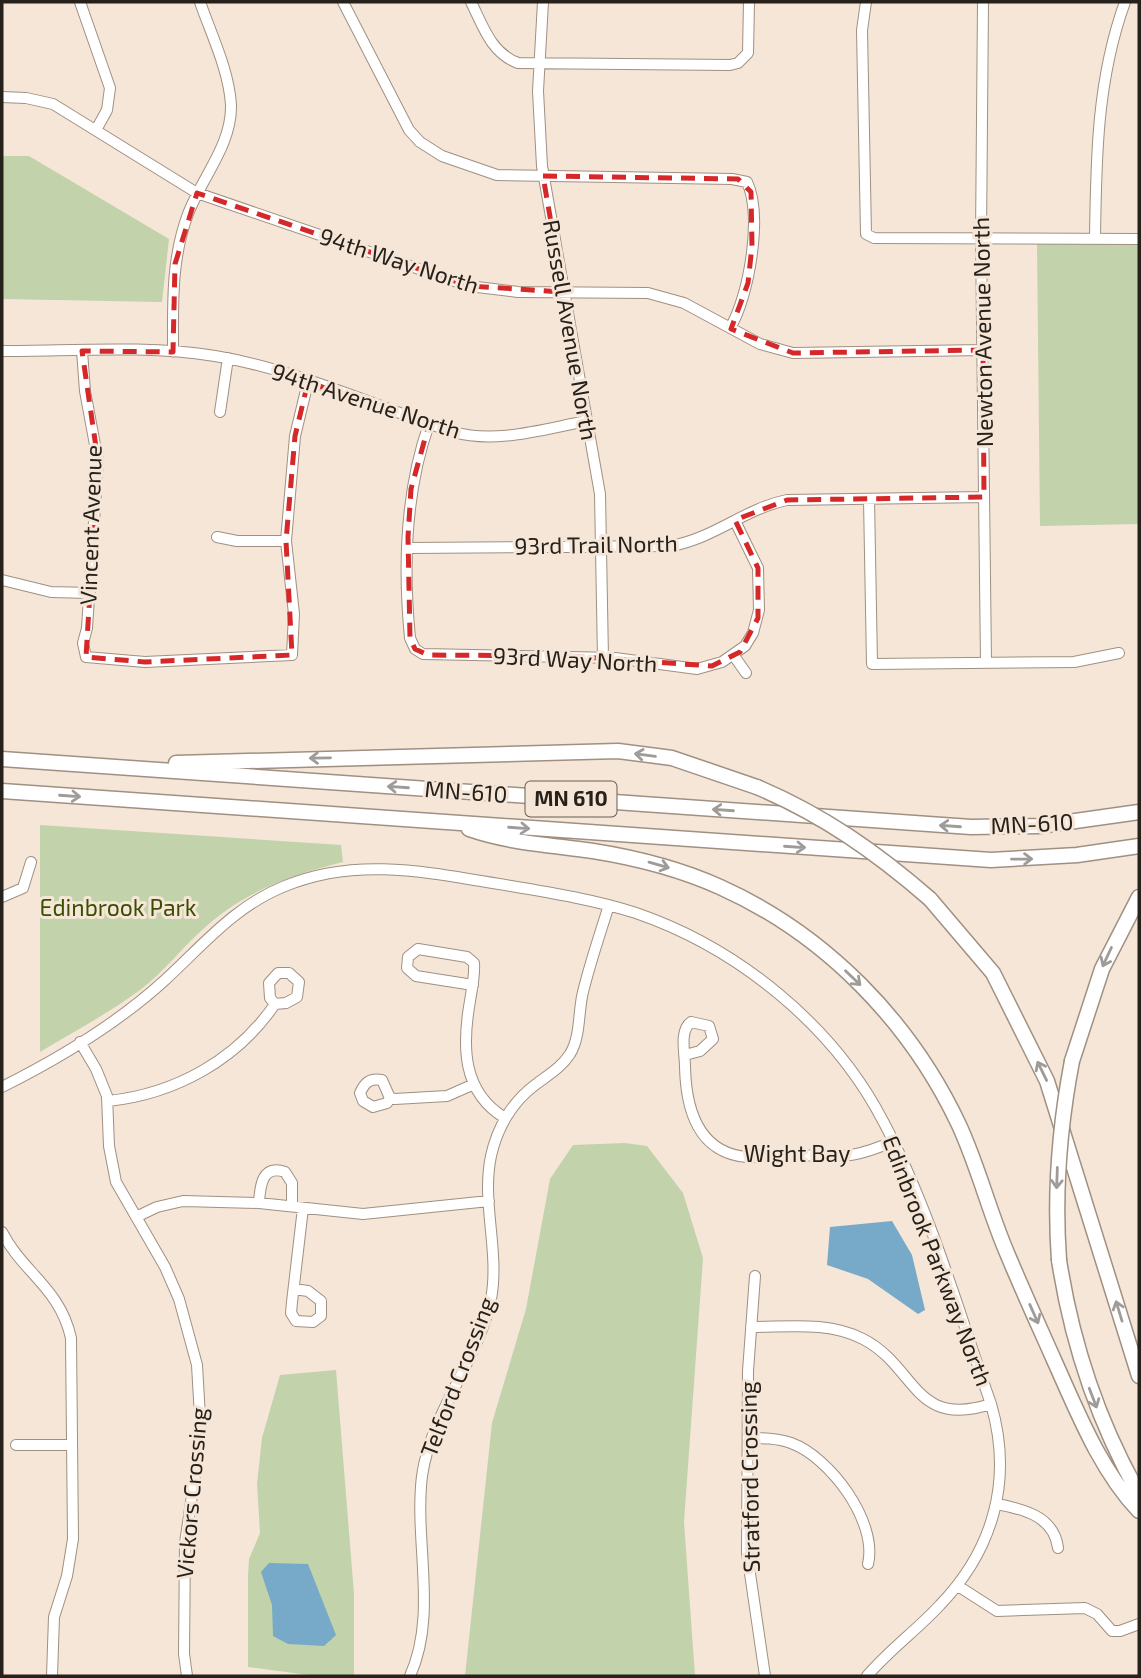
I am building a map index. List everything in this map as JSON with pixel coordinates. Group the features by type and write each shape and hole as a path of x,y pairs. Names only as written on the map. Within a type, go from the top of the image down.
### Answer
{"highway":[{"path":"2,757 214,763 618,751 672,758 757,787 804,808 842,830 889,863 930,899 993,974 1046,1081 1139,1376"},
{"name":"MN-610","path":"2,757 971,827 1040,826 1139,812"},
{"name":"MN-610","path":"2,791 991,860 1066,856 1139,846"},
{"path":"451,823 493,837 621,856 667,867 719,887 789,925 852,976 907,1038 948,1103 1006,1252 1086,1429 1122,1493 1139,1511"},
{"path":"1139,897 1102,969 1072,1061 1057,1160 1055,1208 1059,1260 1075,1340 1104,1425 1139,1494"}],"street":[{"path":"80,2 110,89 107,110 96,131"},
{"path":"173,352 175,264 183,228 197,192 225,138 231,106 225,74 200,2"},
{"path":"343,2 401,117 421,142 442,156 497,175 732,179 747,182 751,198 751,265 743,302 730,328"},
{"path":"471,2 500,54 518,63 730,65 744,59 750,45 749,2"},
{"name":"Russell Avenue North","path":"543,2 538,64 543,176 600,494 603,658"},
{"path":"866,2 862,30 866,234 874,237 1139,239"},
{"name":"Newton Avenue North","path":"983,2 981,237 986,663"},
{"path":"1096,239 1100,108 1105,73 1125,2"},
{"name":"94th Way North","path":"2,97 26,98 53,104 197,192 469,286 518,292 631,292 667,297 760,344 793,352 983,350"},
{"name":"94th Avenue North","path":"2,351 173,352 228,358 308,382 429,424 466,435 491,438 587,421"},
{"name":"Vincent Avenue","path":"82,351 85,391 98,461 90,593 83,643 86,657 145,662 292,655 294,614 286,541"},
{"path":"220,412 228,358"},
{"path":"217,537 237,541 286,541 295,436 308,382"},
{"path":"408,548 411,489 429,424"},
{"name":"93rd Trail North","path":"408,548 671,546 708,536 760,508 787,500 984,497"},
{"path":"869,499 872,664 1074,662 1119,653"},
{"path":"736,521 758,568 759,610 753,633 734,656 746,673"},
{"name":"93rd Way North","path":"408,548 409,631 415,649 436,656 603,658 697,669 712,666 734,656"},
{"path":"2,580 51,592 90,593"},
{"path":"2,897 23,888 31,862"},
{"name":"Edinbrook Parkway North","path":"2,1087 80,1042 147,995 213,931 236,913 271,892 306,878 353,869 402,869 608,905 662,923 702,943 783,998 818,1032 849,1068 894,1141 919,1201 991,1404 1001,1454 997,1504 978,1556 958,1586 867,1676"},
{"name":"Telford Crossing","path":"410,1676 421,1639 423,1606 420,1519 422,1475 435,1429 485,1318 491,1298 491,1156 505,1118 527,1091 562,1065 573,1049 582,993 608,905"},
{"path":"473,985 416,976 407,968 408,957 418,949 467,957 474,963 473,985 467,1026 467,1060 472,1085 488,1107 505,1118"},
{"path":"108,1101 144,1096 192,1077 234,1049 254,1031 275,1004"},
{"name":"Vickors Crossing","path":"80,1042 96,1069 108,1101 110,1164 116,1182 166,1267 179,1299 197,1365 201,1434 185,1543 184,1654 187,1676"},
{"name":"Wight Bay","path":"685,1055 686,1092 693,1121 711,1143 724,1151 751,1158 800,1155 837,1159 857,1156 894,1141"},
{"path":"390,1098 447,1096 472,1085"},
{"path":"259,1203 262,1180 270,1171 278,1169 285,1172 292,1183 292,1206"},
{"path":"136,1217 157,1207 183,1201 259,1203 363,1214 489,1201"},
{"path":"294,1289 303,1208"},
{"path":"2,1232 14,1250 54,1295 68,1323 72,1354 73,1539 67,1576 54,1617 52,1676"},
{"name":"Stratford Crossing","path":"755,1276 751,1327 747,1553 765,1676"},
{"path":"751,1327 825,1328 850,1333 874,1347 932,1404 965,1411 991,1404"},
{"path":"748,1438 792,1443 818,1461 848,1494 864,1520 871,1542 869,1564"},
{"path":"16,1446 72,1445"},
{"path":"997,1504 1040,1516 1054,1534 1058,1548"},
{"path":"958,1586 997,1611 1085,1608 1092,1610 1112,1631 1126,1630 1139,1624"}],"highlighted area":[{"path":"543,176 738,179 751,192 752,246 748,283 731,329 793,353 983,350 984,497 787,500 735,520 758,568 758,618 740,652 712,666 567,656 428,655 415,649 410,638 408,537 411,489 429,424 308,382 295,436 286,541 292,655 145,662 86,657 98,461 82,351 173,352 175,264 197,193 469,286 563,292"}],"green space":[{"path":"2,156 29,156 169,239 162,302 2,299"},
{"path":"1037,243 1139,244 1139,524 1040,526"},
{"name":"Edinbrook Park","path":"40,825 341,845 343,862 267,887 233,906 201,931 140,990 40,1052"},
{"path":"625,1143 647,1146 683,1193 703,1258 684,1522 695,1676 465,1676 492,1423 526,1309 550,1179 573,1145"},
{"path":"336,1370 354,1594 354,1676 316,1676 248,1667 249,1559 260,1533 257,1484 262,1438 280,1375"}],"water":[{"path":"892,1221 912,1255 925,1310 918,1314 868,1279 827,1265 830,1227"},
{"path":"269,1563 308,1564 336,1635 324,1646 288,1644 273,1636 272,1605 261,1572"}]}
